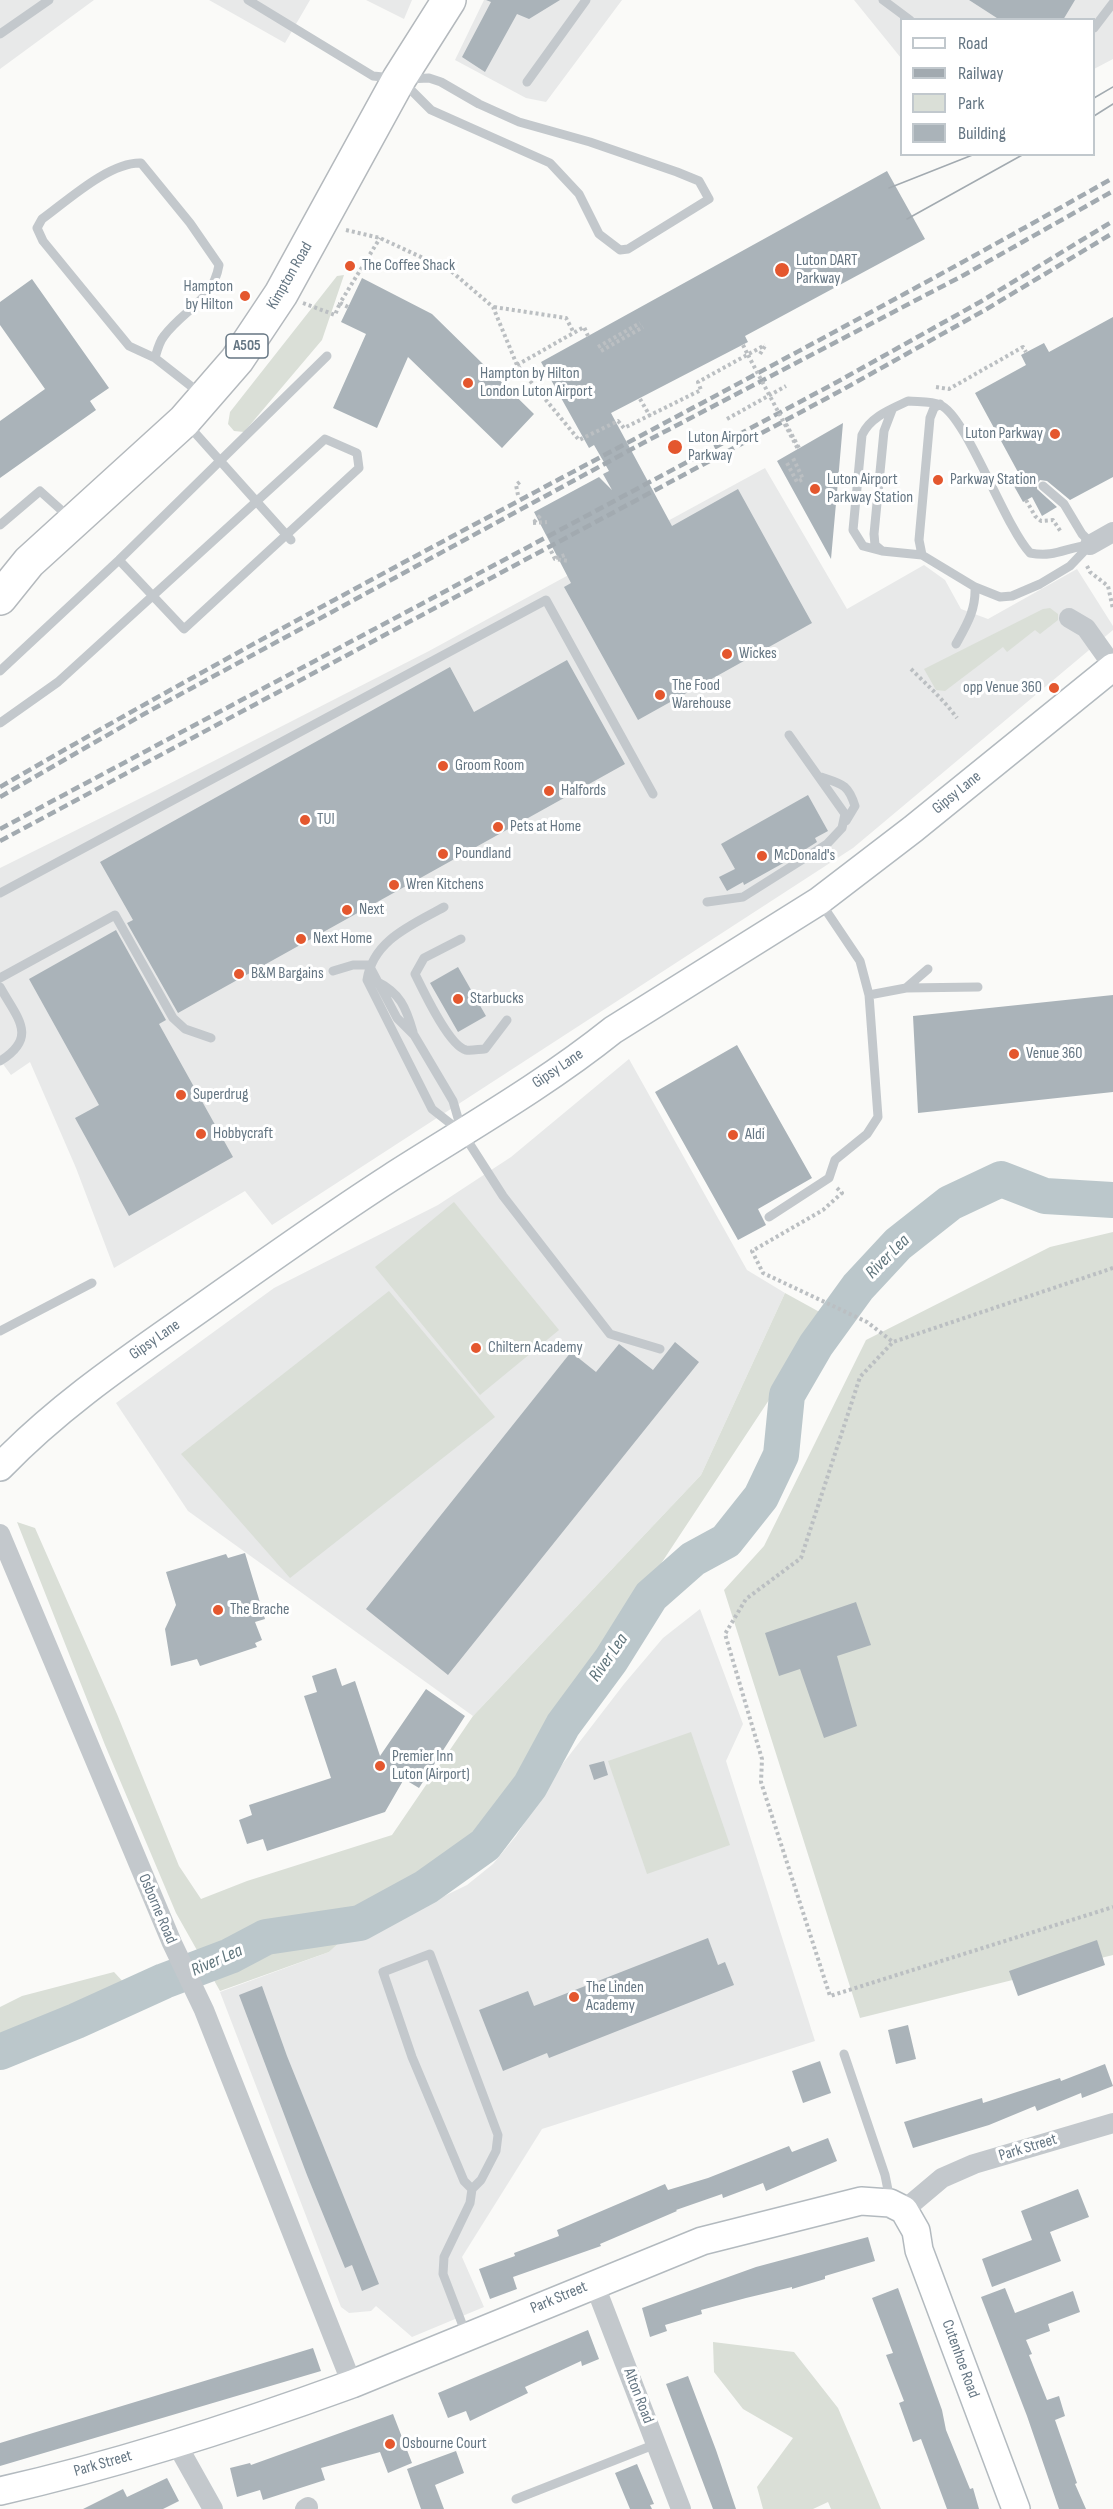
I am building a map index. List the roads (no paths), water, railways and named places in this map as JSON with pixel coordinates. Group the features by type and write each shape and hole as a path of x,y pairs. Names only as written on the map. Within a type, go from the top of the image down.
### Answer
{"highway":[{"name":"Kimpton Road","path":"0,598 14,567 74,521 195,409 237,360 281,294 399,78 449,0"}],"main road":[{"name":"Gipsy Lane","path":"0,1467 43,1426 96,1382 293,1242 586,1051 613,1030 819,901 913,829 1113,666"},
{"name":"Park Street","path":"0,2491 40,2482 176,2443 352,2384 594,2283 702,2241 861,2200 897,2207"},
{"name":"Cutenhoe Road","path":"897,2207 916,2230 919,2250 1016,2509"}],"street":[{"path":"1091,544 1113,532"},
{"path":"1069,618 1086,628 1113,666"},
{"name":"Osborne Road","path":"0,1534 172,1943 204,2010 352,2384"},
{"name":"Park Street","path":"897,2207 942,2178 974,2164 1113,2123"},
{"name":"Alton Road","path":"594,2283 681,2509"},
{"path":"176,2443 213,2509"}],"lane":[{"path":"0,34 49,0"},
{"path":"248,0 374,76 429,78 441,82 479,104 519,122 590,142 699,181 709,199 628,249 620,250 599,234 579,194 550,163 431,110 399,78"},
{"path":"527,82 586,0"},
{"path":"883,0 907,18"},
{"path":"1095,27 1113,3"},
{"path":"155,358 164,336 209,292 216,281 219,266 190,223 141,163 128,163 105,174 42,219 37,228 43,241 129,346 155,358 195,409 222,461 289,537"},
{"path":"0,671 222,461 327,356"},
{"path":"909,401 940,404 950,411 956,420 1011,526 1030,553 1046,556 1075,546 1091,544 1070,566 1040,584 1012,596 1000,597 975,587 922,555 882,551 863,546 853,530 862,435 867,425 893,408 909,401"},
{"path":"922,555 919,540 930,417 934,408 940,404"},
{"path":"882,551 875,544 874,534 884,431 886,419 893,408"},
{"path":"0,723 58,682 153,595 256,501 325,439 357,453 359,468 289,537 184,629 153,595 119,560"},
{"path":"1043,486 1064,504 1082,534 1091,544"},
{"path":"0,525 40,491 74,521"},
{"path":"956,644 972,614 975,587"},
{"path":"0,894 546,600 653,794"},
{"path":"789,735 821,777 845,814 843,828"},
{"path":"707,902 743,897 827,844 843,828 855,806 849,789 821,777"},
{"path":"768,1217 829,1178 836,1160 867,1134 878,1117 869,994 860,961 819,901"},
{"path":"444,907 391,938 377,952 369,966 367,980 432,1108 462,1132"},
{"path":"0,978 116,915 173,1018 185,1029 211,1038"},
{"path":"461,939 424,958 415,974 428,999 456,1044 466,1050 485,1049 507,1020"},
{"path":"333,971 353,965 369,966"},
{"path":"369,966 376,981 393,989 408,1013 414,1035 453,1101 462,1132 503,1196 610,1334 660,1349"},
{"path":"906,988 928,969"},
{"path":"0,987 22,1026 22,1041 13,1053 0,1061"},
{"path":"869,994 906,988 978,987"},
{"path":"0,1332 92,1283"},
{"path":"467,2336 451,2298 443,2265 448,2246 470,2203 472,2190 481,2180 496,2151 498,2135 430,1954 382,1972 412,2057 464,2181 472,2190"},
{"path":"844,2054 897,2207"},
{"path":"516,2499 657,2444"}],"waterway":[{"name":"River Lea","path":"0,2052 164,1981 230,1956 266,1937 360,1923 426,1887 485,1845 530,1786 563,1725 611,1660 651,1596 693,1559 726,1541 761,1497 781,1455 787,1395 816,1345 858,1287 898,1244 950,1203 1001,1179 1045,1196 1113,1200"}],"tram line":[{"path":"1095,97 1113,87"},
{"path":"1095,115 1113,104"},
{"path":"889,188 970,156"},
{"path":"907,219 1020,156"}],"railway":[{"path":"0,787 277,631 835,331 1113,178"},
{"path":"0,797 144,714 643,443 964,275 1113,191"},
{"path":"0,829 837,382 980,302 1113,221"},
{"path":"0,841 842,390 985,310 1113,233"}],"place":[{"name":"The Coffee Shack","path":"350,266"},
{"name":"Luton DART Parkway","path":"782,270"},
{"name":"Hampton by Hilton","path":"245,296"},
{"name":"Hampton by Hilton London Luton Airport","path":"468,383"},
{"name":"Luton Parkway","path":"1055,434"},
{"name":"Luton Airport Parkway","path":"675,447"},
{"name":"Parkway Station","path":"938,480"},
{"name":"Luton Airport Parkway Station","path":"815,489"},
{"name":"Wickes","path":"727,654"},
{"name":"opp Venue 360","path":"1054,688"},
{"name":"The Food Warehouse","path":"660,695"},
{"name":"Groom Room","path":"443,766"},
{"name":"Halfords","path":"549,791"},
{"name":"TUI","path":"305,820"},
{"name":"Pets at Home","path":"498,827"},
{"name":"Poundland","path":"443,854"},
{"name":"McDonald's","path":"762,856"},
{"name":"Wren Kitchens","path":"394,885"},
{"name":"Next","path":"347,910"},
{"name":"Next Home","path":"301,939"},
{"name":"B&M Bargains","path":"239,974"},
{"name":"Starbucks","path":"458,999"},
{"name":"Venue 360","path":"1014,1054"},
{"name":"Superdrug","path":"181,1095"},
{"name":"Hobbycraft","path":"201,1134"},
{"name":"Aldi","path":"733,1135"},
{"name":"Chiltern Academy","path":"476,1348"},
{"name":"The Brache","path":"218,1610"},
{"name":"Premier Inn Luton (Airport)","path":"380,1766"},
{"name":"The Linden Academy","path":"574,1997"},
{"name":"Osbourne Court","path":"390,2444"}]}
